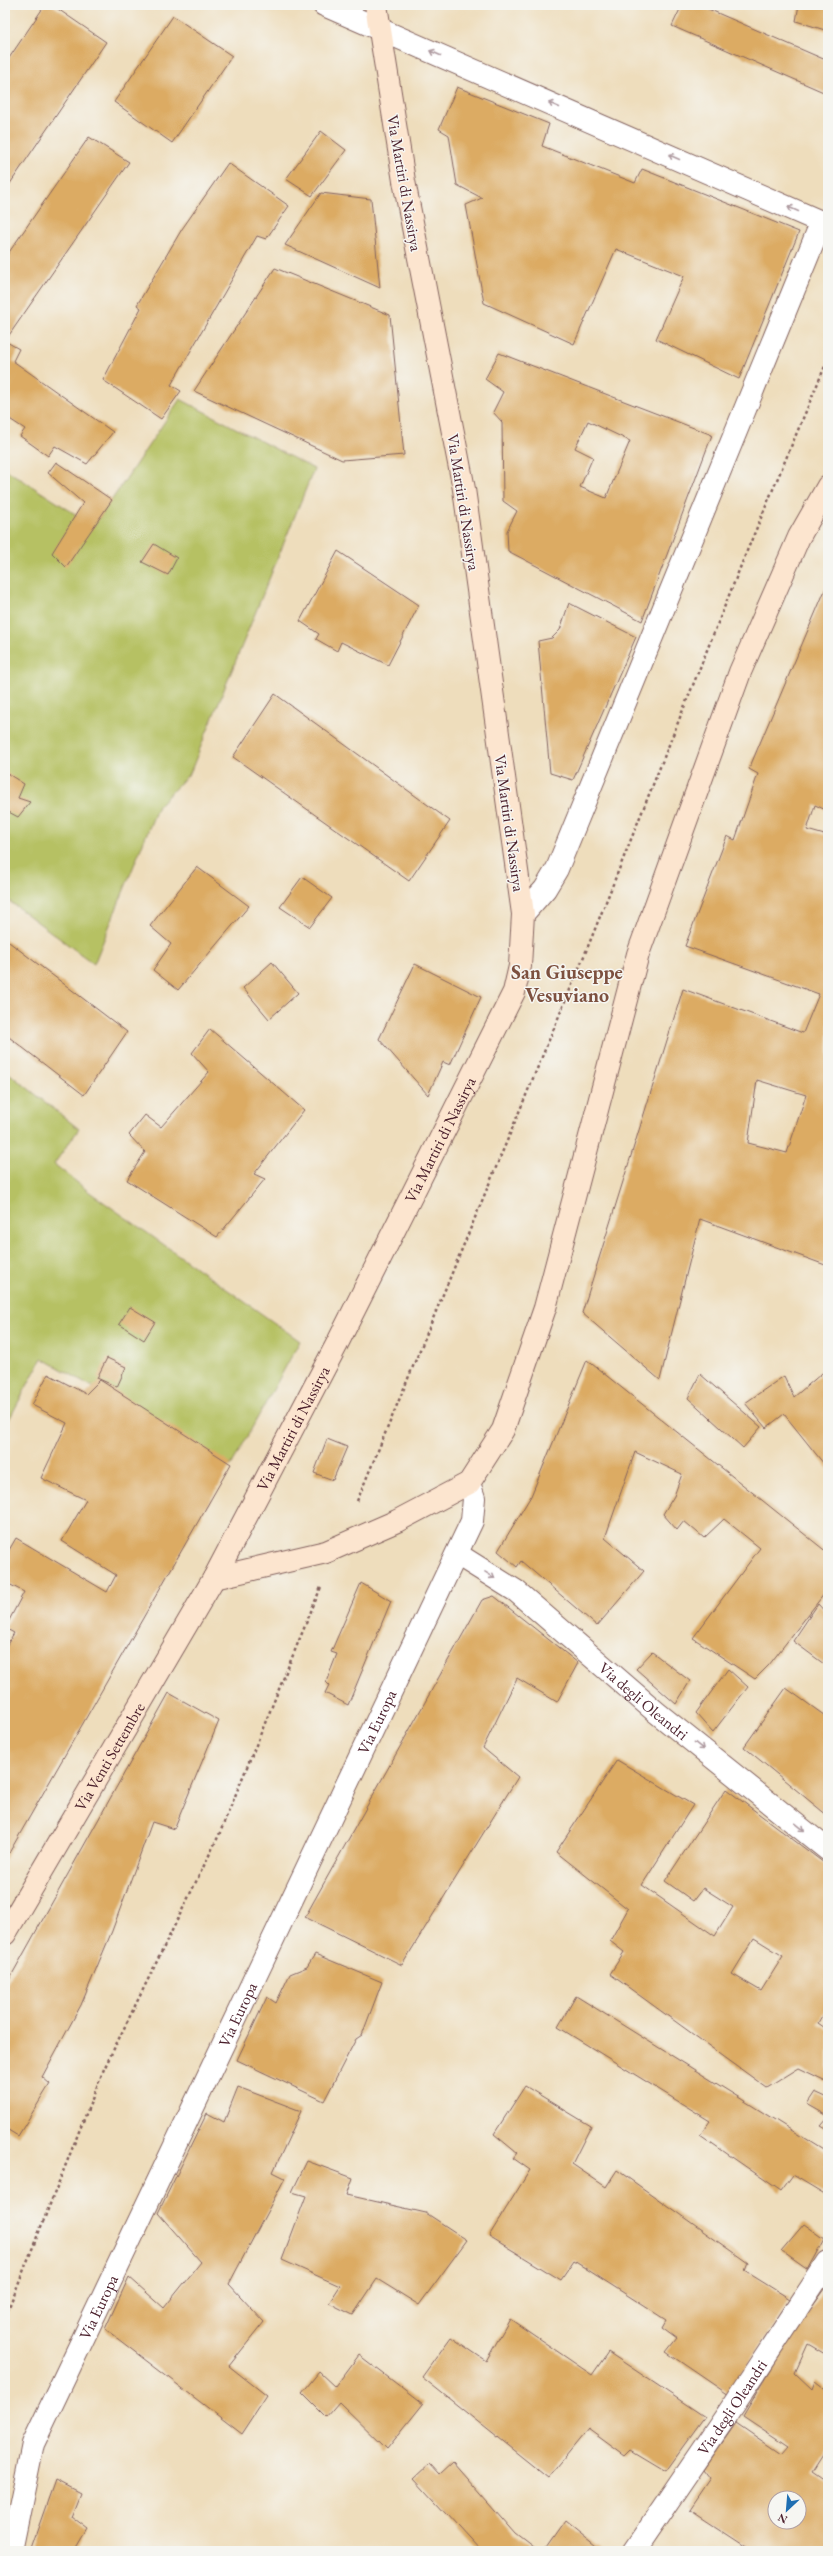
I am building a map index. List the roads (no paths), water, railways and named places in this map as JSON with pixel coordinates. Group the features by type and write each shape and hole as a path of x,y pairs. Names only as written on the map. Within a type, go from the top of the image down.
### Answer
{"main road":[{"name":"Via Martiri di Nassirya","path":"214,1578 337,1344 514,992 520,966 523,914 464,489 404,180 378,28 376,5"},
{"path":"214,1578 326,1552 397,1521 469,1483 502,1430 545,1308 638,954 740,672 799,537 828,486"},
{"name":"Via Venti Settembre","path":"5,1934 214,1578"}],"street":[{"path":"324,5 825,224 557,869 545,889 523,914"},
{"name":"Via Europa","path":"11,2551 33,2444 472,1521 474,1498 469,1483"},
{"name":"Via degli Oleandri","path":"457,1554 516,1591 656,1712 828,1850"},
{"name":"Via degli Oleandri","path":"634,2551 735,2404 828,2262"}],"district":[{"name":"San Giuseppe Vesuviano","path":"567,984"}]}
